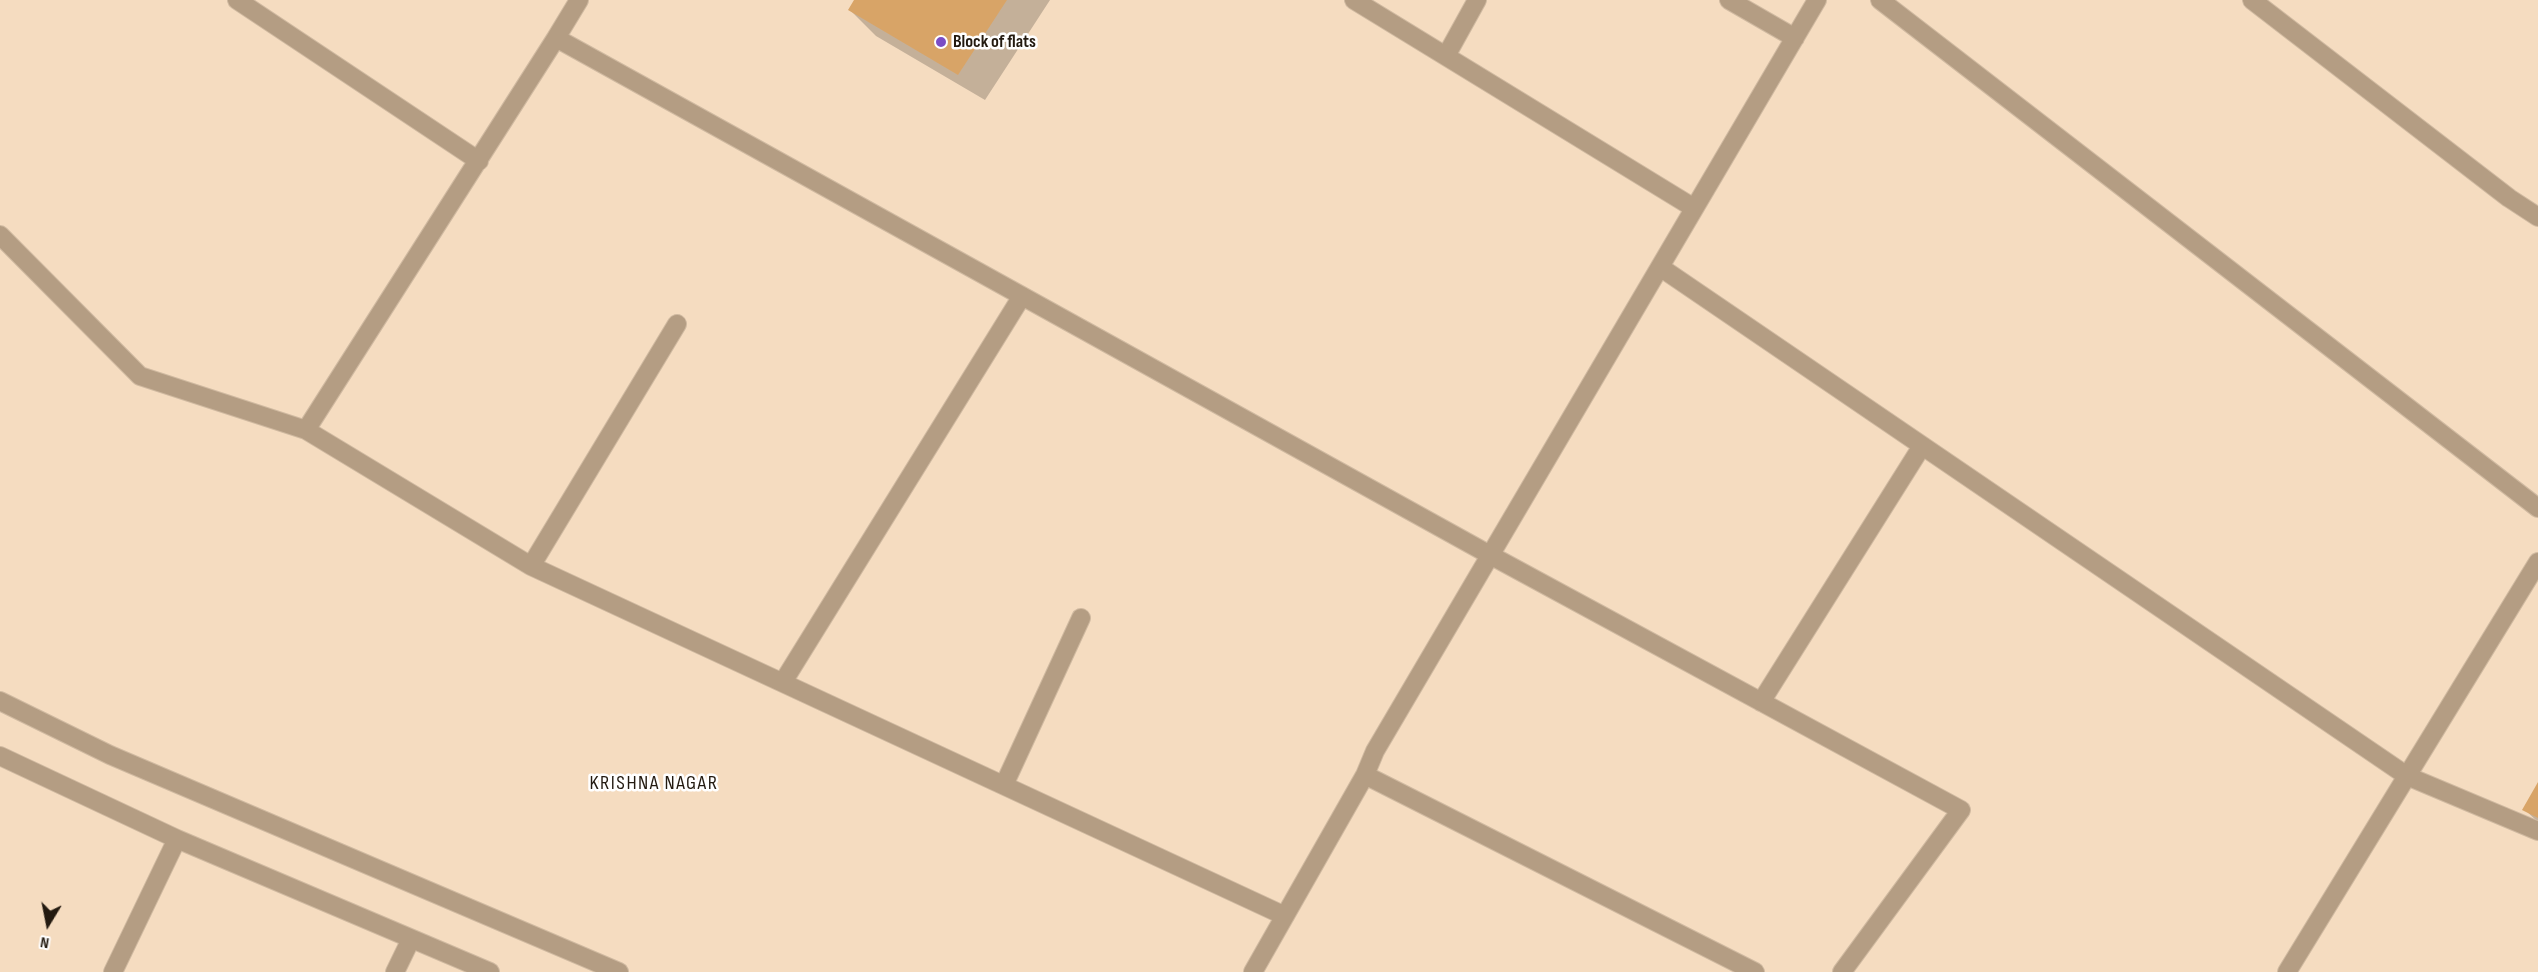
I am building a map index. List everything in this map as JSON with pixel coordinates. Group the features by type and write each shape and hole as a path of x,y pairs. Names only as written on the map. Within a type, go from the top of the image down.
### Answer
{"street":[{"path":"237,0 479,161"},
{"path":"306,430 479,161 579,0"},
{"path":"1354,0 1694,208"},
{"path":"1446,56 1477,0"},
{"path":"1730,0 1795,38"},
{"path":"1254,972 1365,775 1375,751 1817,0"},
{"path":"1880,0 2538,508"},
{"path":"2253,0 2509,198 2538,217"},
{"path":"556,38 1490,555 1961,810 1842,972"},
{"path":"0,235 140,376 306,430 531,566 1285,916"},
{"path":"1660,267 2407,776 2538,831"},
{"path":"783,682 1022,296"},
{"path":"531,566 677,324"},
{"path":"1761,702 1922,446"},
{"path":"2287,972 2538,562"},
{"path":"1004,785 1081,618"},
{"path":"0,702 110,754 620,972"},
{"path":"0,756 177,839 490,972"},
{"path":"1365,775 1755,972"},
{"path":"113,972 177,839"},
{"path":"395,972 411,939"}],"building":[{"name":"Block of flats","path":"854,0 1007,0 958,75 848,10"},
{"path":"2538,782 2538,818 2522,810"}],"place":[{"name":"Block of flats","path":"941,42"}],"district":[{"name":"KRISHNA NAGAR","path":"654,784"}]}
